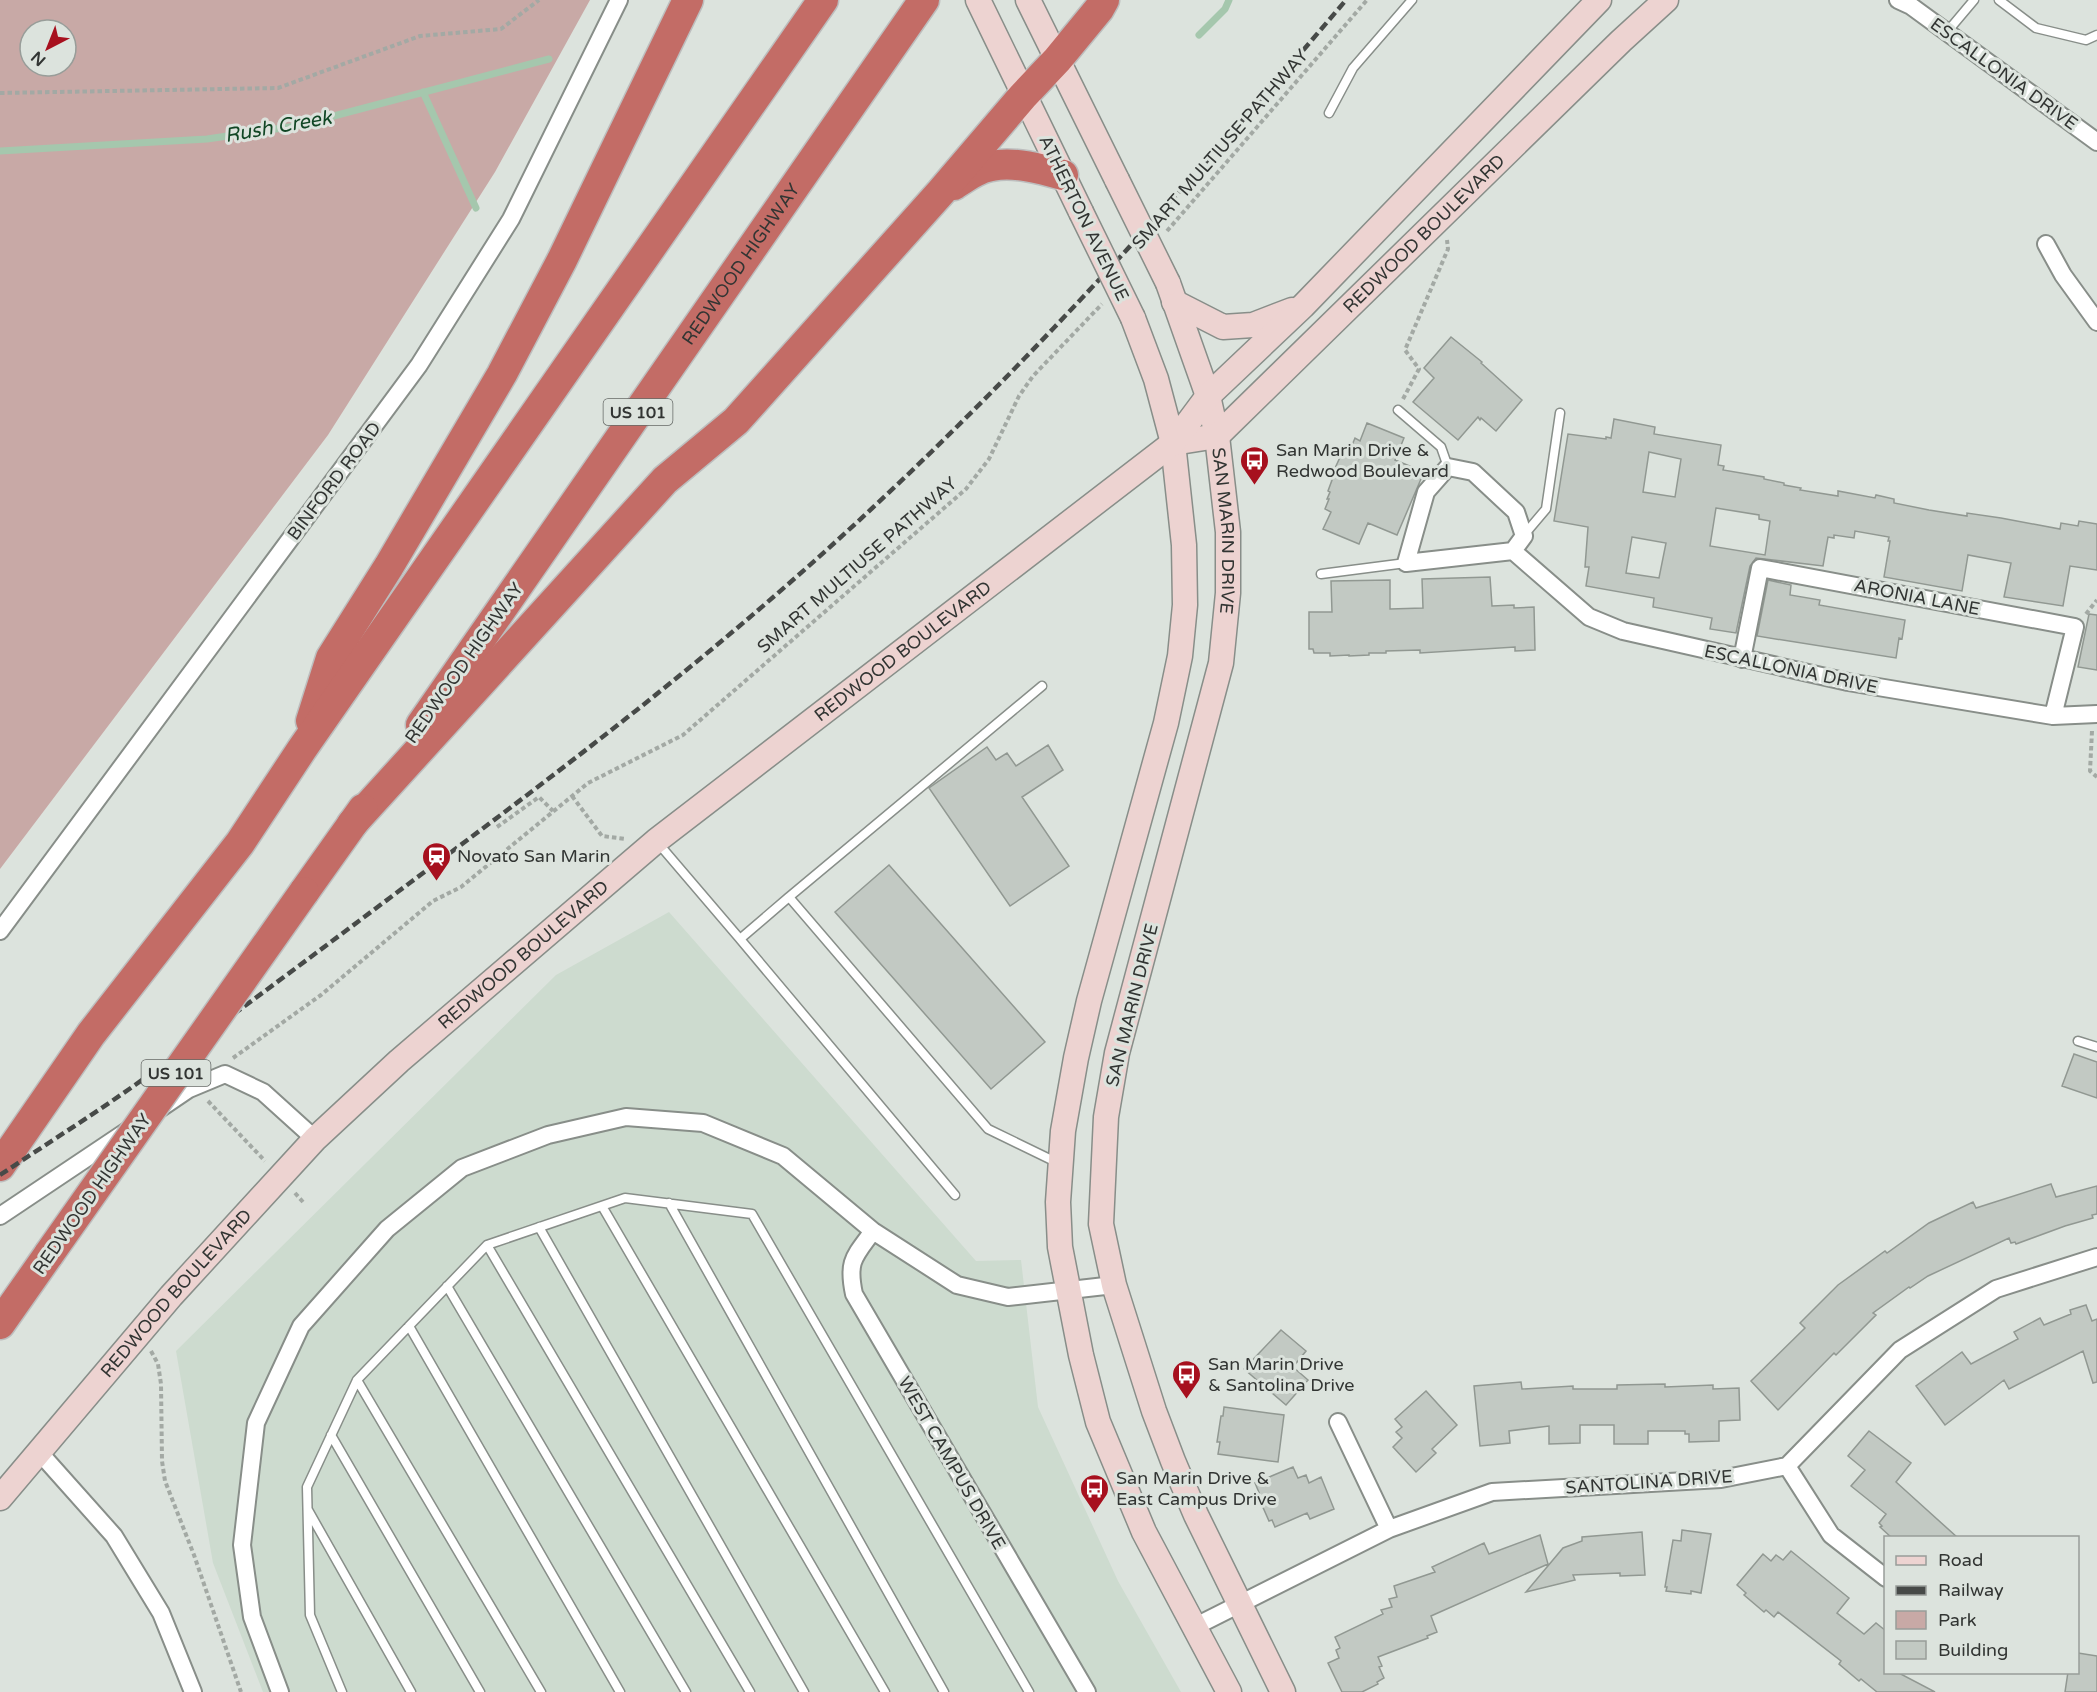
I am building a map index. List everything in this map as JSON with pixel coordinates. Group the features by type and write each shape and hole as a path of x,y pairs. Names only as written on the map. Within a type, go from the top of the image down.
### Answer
{"highway":[{"path":"302,749 331,658 389,567 502,374 562,260 688,0"},
{"path":"0,1166 91,1034 240,843 302,749 823,0"},
{"name":"REDWOOD HIGHWAY","path":"0,1324 352,824 924,0"},
{"path":"352,824 665,480 736,421 1057,60 1104,0"},
{"path":"941,192 993,165 1035,166 1062,175"}],"main road":[{"path":"1028,0 1171,292 1208,396 1218,436 1173,442"},
{"name":"REDWOOD BOULEVARD","path":"0,1498 142,1332 315,1138 457,1011 647,848 1173,442 1208,396 1304,306 1599,0"},
{"name":"REDWOOD BOULEVARD","path":"1218,436 1666,0"},
{"name":"ATHERTON AVENUE","path":"983,9 1023,96 1133,318 1155,379 1173,442"},
{"path":"1171,292 1223,327 1253,325 1304,306"},
{"name":"SAN MARIN DRIVE","path":"1218,436 1228,532 1228,593 1221,663 1117,1053 1106,1117 1101,1224 1114,1285 1154,1411 1173,1461 1196,1515 1283,1692"},
{"name":"SAN MARIN DRIVE","path":"1173,442 1184,545 1185,604 1180,656 1166,723 1079,1047 1063,1131 1058,1202 1060,1247 1081,1355 1098,1422 1144,1532 1229,1692"}],"street":[{"name":"BINFORD ROAD","path":"0,931 419,365 511,219 619,0"},
{"name":"ESCALLONIA DRIVE","path":"1905,2 2097,142"},
{"path":"2046,244 2062,274 2097,322"},
{"path":"1448,467 1473,472 1516,512 1524,536 1513,550 1406,563 1426,492 1448,467"},
{"name":"ESCALLONIA DRIVE","path":"1513,550 1589,617 1623,632 1848,682 2053,716 2095,715"},
{"name":"ARONIA LANE","path":"1742,659 1760,568 2075,627 2053,716"},
{"path":"0,1216 189,1089 225,1074 263,1092 315,1138"},
{"path":"280,1692 252,1617 242,1545 255,1423 300,1326 387,1229 462,1168 548,1135 626,1117 703,1123 783,1156 873,1231 957,1285 1008,1297 1114,1285"},
{"name":"WEST CAMPUS DRIVE","path":"873,1231 853,1258 850,1275 854,1294 1086,1692"},
{"path":"1884,1576 1831,1535 1787,1466 1900,1350 1996,1288 2097,1257"},
{"path":"1338,1422 1389,1529"},
{"path":"40,1453 114,1536 161,1613 193,1692"},
{"name":"SANTOLINA DRIVE","path":"1194,1627 1389,1529 1492,1492 1721,1479 1787,1466"}],"lane":[{"path":"1329,112 1353,68 1412,0"},
{"path":"1947,32 1974,0"},
{"path":"1999,0 2036,28 2086,40 2097,35"},
{"path":"1398,410 1441,447 1448,467"},
{"path":"1524,536 1546,509 1560,413"},
{"path":"1321,574 1406,563"},
{"path":"740,939 1042,686"},
{"path":"647,848 740,939 955,1195"},
{"path":"789,897 988,1129 1061,1165"},
{"path":"2078,1041 2097,1047"},
{"path":"342,1692 310,1615 307,1487 357,1380 487,1245 625,1198 752,1214 1029,1692"},
{"path":"669,1203 944,1692"},
{"path":"602,1206 885,1692"},
{"path":"539,1227 804,1692"},
{"path":"487,1245 750,1692"},
{"path":"447,1286 686,1692"},
{"path":"409,1326 620,1692"},
{"path":"357,1380 541,1692"},
{"path":"331,1435 480,1692"},
{"path":"307,1508 411,1692"}],"path":[{"path":"0,93 278,88 420,36 501,29 539,0"},
{"name":"SMART MULTIUSE PATHWAY","path":"1160,238 1367,0"},
{"path":"1398,410 1419,369 1405,350 1448,249 1443,216"},
{"name":"SMART MULTIUSE PATHWAY","path":"259,1040 321,995 434,901 461,887 588,783 682,735 966,489 989,459 1019,396 1033,376 1106,300"},
{"path":"2095,715 2090,771 2097,777"},
{"path":"572,796 602,836 625,838 647,848"},
{"path":"497,827 539,797 553,811"},
{"path":"215,1078 208,1102 303,1202"},
{"path":"142,1332 158,1364 161,1384 162,1461 165,1481 194,1555 241,1692"}],"shaded area":[{"path":"669,912 976,1261 1021,1260 1038,1407 1118,1581 1181,1692 263,1692 213,1563 176,1351 556,975"}],"green space":[{"path":"0,0 590,0 495,172 328,435 0,869"}],"building":[{"path":"1451,337 1482,362 1522,400 1496,431 1478,417 1458,440 1413,402 1434,378 1424,368"},
{"path":"1614,419 1655,427 1654,434 1721,445 1718,465 1724,466 1723,470 1764,477 1764,479 1784,483 1784,485 1801,488 1800,490 1838,496 1838,491 1875,498 1876,495 1894,499 1894,503 1929,510 1967,516 1967,513 2060,529 2061,523 2078,526 2079,521 2097,524 2097,570 2070,566 2063,606 2004,597 2011,563 1968,555 1962,591 1884,577 1889,537 1855,531 1854,538 1834,535 1834,538 1828,537 1823,566 1756,558 1750,566 1736,633 1710,629 1712,618 1653,607 1654,598 1586,586 1589,567 1585,567 1588,527 1554,521 1568,434 1611,438","holes":["1649,452 1681,459 1675,497 1643,492","1716,508 1759,515 1759,519 1770,521 1765,555 1710,546","1632,537 1666,543 1659,578 1626,573"]},
{"path":"1367,423 1404,438 1395,460 1424,472 1397,535 1368,523 1359,544 1323,529 1331,512 1325,509 1329,499 1327,499 1330,492 1328,491 1332,480 1330,479 1342,453 1346,455 1355,438 1360,441"},
{"path":"1490,577 1492,606 1534,607 1535,650 1515,651 1515,647 1420,653 1420,650 1386,651 1386,653 1369,653 1369,655 1330,656 1330,653 1314,653 1313,649 1309,649 1309,612 1332,612 1331,581 1390,580 1390,609 1423,608 1422,579"},
{"path":"1768,580 1791,585 1790,595 1820,600 1819,605 1905,620 1896,658 1757,636"},
{"path":"2089,614 2097,615 2097,670 2078,667"},
{"path":"1048,745 1063,770 1022,797 1069,866 1010,906 929,788 987,747 996,760 1007,753 1016,766"},
{"path":"889,865 1045,1042 991,1089 835,912"},
{"path":"2074,1054 2097,1062 2097,1098 2062,1086"},
{"path":"2051,1184 2056,1197 2097,1186 2097,1214 2092,1215 2093,1218 2016,1244 2011,1243 2009,1238 1909,1287 1873,1313 1876,1315 1836,1355 1834,1353 1778,1410 1751,1381 1805,1328 1800,1323 1838,1285 1885,1251 1887,1253 1929,1223 1973,1202 1976,1208"},
{"path":"2086,1305 2092,1321 2097,1319 2097,1382 2093,1383 2083,1351 2009,1389 2004,1380 1945,1425 1916,1386 1962,1352 1971,1364 2018,1339 2014,1332 2040,1318 2044,1325 2071,1314 2070,1310"},
{"path":"1281,1330 1306,1351 1293,1367 1308,1380 1286,1405 1244,1369"},
{"path":"1521,1382 1522,1389 1573,1386 1573,1389 1617,1389 1617,1385 1665,1384 1665,1387 1713,1385 1713,1389 1739,1388 1740,1420 1719,1421 1719,1441 1689,1442 1689,1434 1685,1434 1685,1431 1648,1431 1648,1444 1614,1444 1614,1425 1580,1425 1580,1443 1549,1444 1549,1426 1509,1431 1510,1443 1480,1446 1474,1386"},
{"path":"1426,1391 1457,1425 1432,1449 1436,1453 1416,1472 1393,1447 1402,1438 1396,1432 1402,1427 1395,1419"},
{"path":"1224,1407 1284,1415 1278,1462 1218,1454 1220,1442 1217,1442"},
{"path":"1869,1431 1911,1463 1896,1482 1956,1536 1890,1536 1879,1523 1886,1514 1851,1486 1865,1470 1848,1456"},
{"path":"1293,1467 1298,1478 1306,1475 1309,1483 1321,1477 1334,1509 1310,1519 1307,1513 1275,1527 1272,1520 1269,1521 1255,1483"},
{"path":"1682,1530 1711,1534 1701,1593 1666,1591 1673,1540 1681,1541"},
{"path":"1642,1532 1645,1575 1620,1576 1620,1573 1573,1575 1575,1580 1526,1592 1563,1548 1582,1541 1582,1537"},
{"path":"1540,1535 1548,1564 1431,1616 1437,1632 1427,1636 1428,1638 1378,1657 1384,1678 1377,1682 1378,1684 1362,1692 1342,1692 1328,1663 1339,1658 1336,1650 1340,1648 1335,1637 1383,1614 1381,1610 1392,1607 1389,1599 1397,1597 1394,1586 1435,1572 1432,1567 1484,1543 1489,1554"},
{"path":"1791,1551 1849,1598 1837,1613 1864,1634 1876,1623 1884,1629 1884,1674 1901,1674 1935,1692 1877,1692 1861,1679 1859,1681 1839,1664 1841,1661 1778,1612 1774,1617 1766,1610 1764,1612 1744,1595 1746,1593 1737,1585 1763,1554 1771,1561 1776,1555 1783,1560"},
{"path":"2079,1653 2097,1656 2097,1692 2065,1692 2068,1674 2079,1674"}],"waterway":[{"name":"Rush Creek","path":"1199,35 1225,9 1229,0"},
{"name":"Rush Creek","path":"0,151 207,139 296,126 549,59"},
{"path":"423,92 476,208"}],"railway":[{"path":"0,1175 170,1060 459,846 648,701 786,586 935,448 1077,304 1146,229 1346,0"}],"place":[{"name":"San Marin Drive & Redwood Boulevard","path":"1255,486"},
{"name":"Novato San Marin","path":"436,882"},
{"name":"San Marin Drive & Santolina Drive","path":"1187,1400"},
{"name":"San Marin Drive & East Campus Drive","path":"1095,1514"}]}
